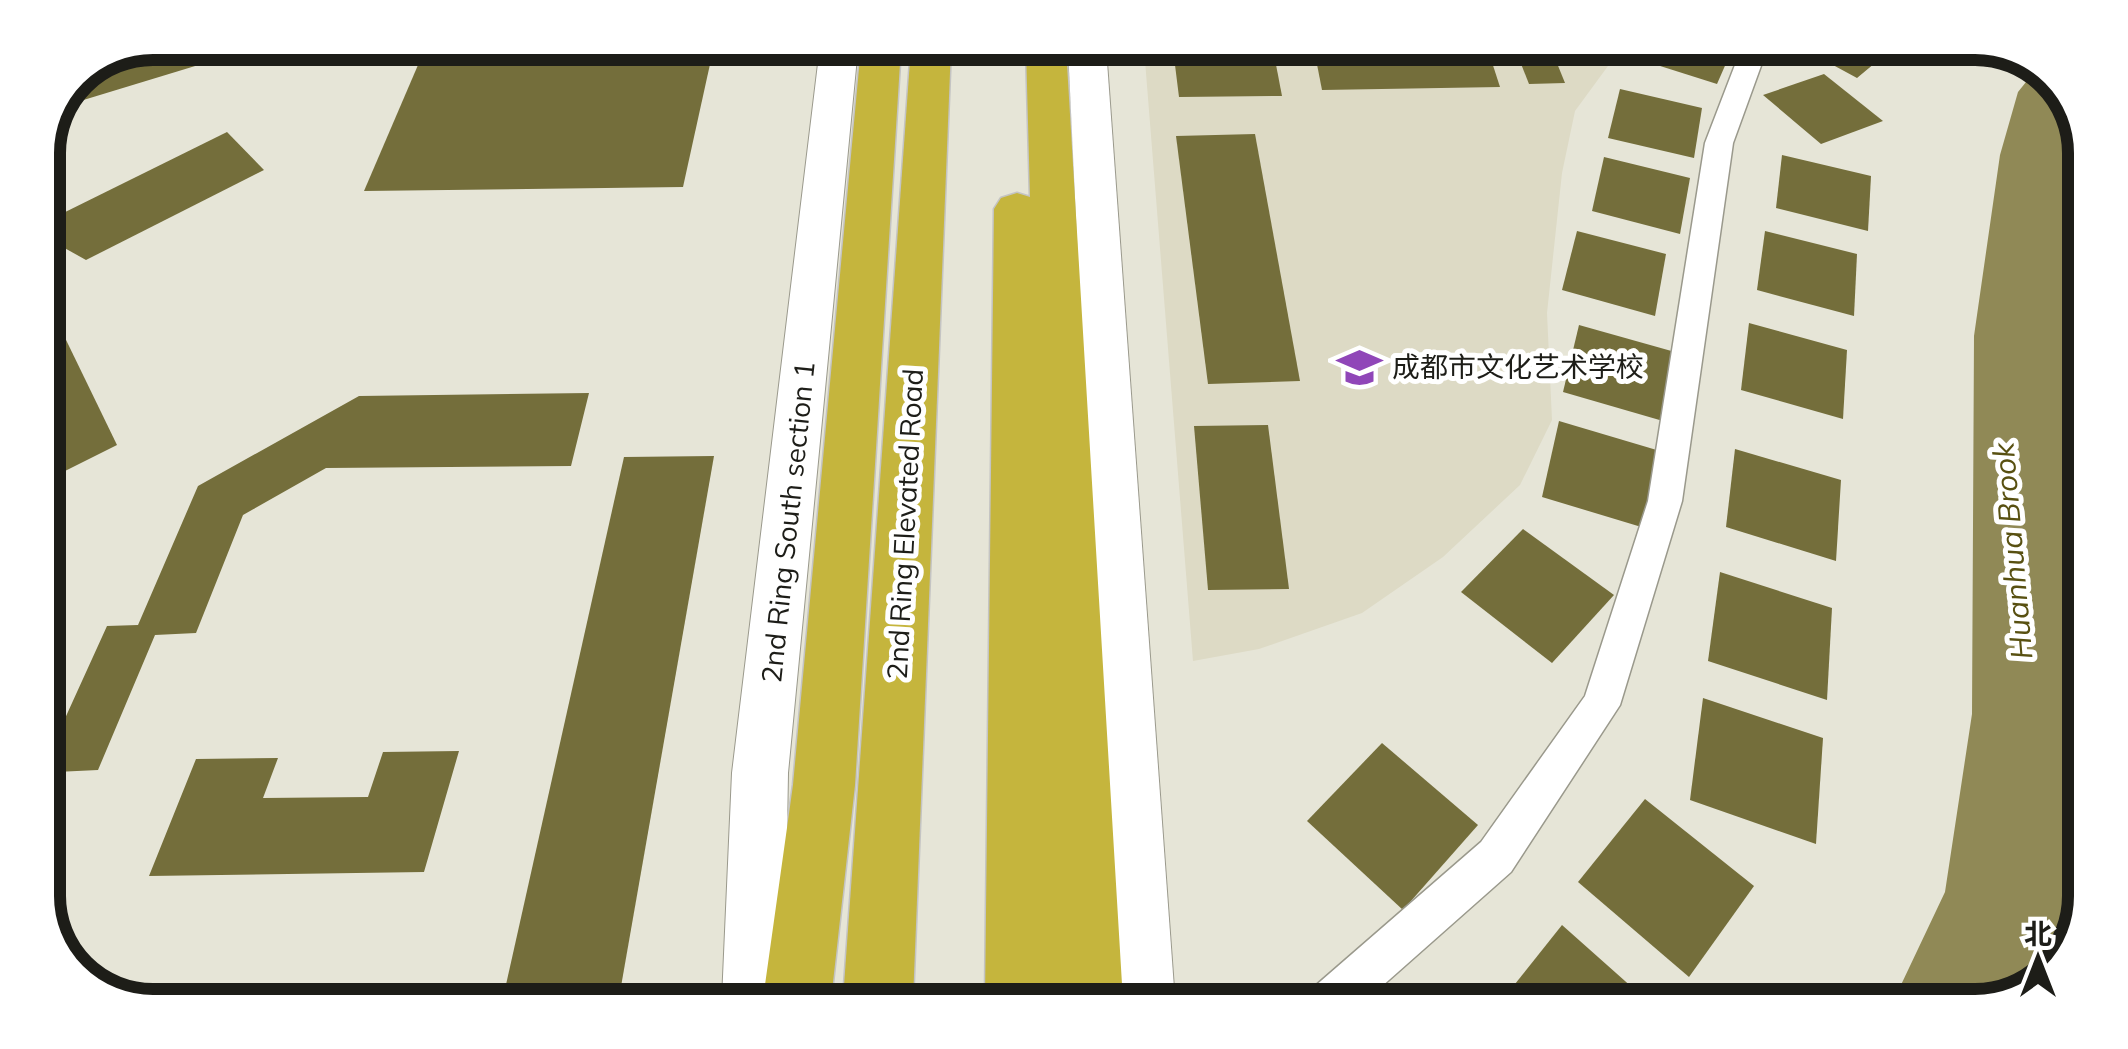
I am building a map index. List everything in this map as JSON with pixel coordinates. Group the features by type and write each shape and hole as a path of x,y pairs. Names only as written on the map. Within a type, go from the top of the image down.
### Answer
{"highway":[{"path":"798,989 824,785 880,60"},
{"name":"2nd Ring Elevated Road","path":"879,989 930,60"},
{"path":"1017,60 1020,989"},
{"path":"1047,60 1088,989"}],"main road":[{"name":"2nd Ring South section 1","path":"753,989 760,773 838,60"},
{"path":"1088,60 1143,989"}],"street":[{"path":"1346,989 1496,858 1601,706 1665,501 1720,144 1750,60"}],"shaded area":[{"name":"成都市文化艺术学校","path":"1145,60 1612,60 1575,111 1562,173 1547,313 1552,420 1520,485 1443,557 1362,613 1259,649 1193,661"}],"water":[{"name":"Huanhua Brook","path":"2029,78 2045,92 2063,123 2068,147 2066,914 2045,957 2011,982 1975,989 1899,989 1945,892 1972,714 1974,336 2000,155 2018,92"}],"building":[{"path":"153,60 215,60 75,103 87,87 117,67"},
{"path":"420,60 711,60 683,187 364,191"},
{"path":"1174,60 1275,60 1282,96 1179,97"},
{"path":"1316,60 1491,60 1500,87 1322,90"},
{"path":"1520,60 1556,60 1565,83 1529,84"},
{"path":"1641,60 1728,60 1717,84"},
{"path":"1824,60 1879,60 1857,78"},
{"path":"1824,74 1883,121 1821,144 1763,95"},
{"path":"1620,89 1702,108 1694,158 1608,138"},
{"path":"227,132 264,170 86,260 60,245 60,215"},
{"path":"1255,134 1300,381 1208,384 1176,136"},
{"path":"1782,155 1871,176 1868,231 1776,208"},
{"path":"1604,157 1690,178 1680,234 1592,211"},
{"path":"1577,231 1666,254 1655,316 1562,290"},
{"path":"1765,231 1857,254 1854,316 1757,290"},
{"path":"1749,323 1847,350 1843,419 1741,390"},
{"path":"1579,325 1675,352 1663,421 1563,392"},
{"path":"60,327 117,445 60,474"},
{"path":"589,393 571,466 326,468 243,515 196,633 155,635 98,770 60,772 60,729 107,626 138,625 198,486 359,396"},
{"path":"1559,421 1660,451 1648,529 1542,497"},
{"path":"1268,425 1289,589 1208,590 1194,426"},
{"path":"1735,449 1841,480 1836,561 1726,527"},
{"path":"714,456 621,989 505,989 624,457"},
{"path":"1523,529 1614,595 1552,663 1461,592"},
{"path":"1720,572 1832,608 1827,700 1708,661"},
{"path":"1703,698 1823,738 1816,844 1690,800"},
{"path":"1382,743 1478,825 1403,910 1307,821"},
{"path":"459,751 424,872 149,876 196,759 278,758 263,798 368,797 383,752"},
{"path":"1645,799 1754,886 1689,977 1578,882"},
{"path":"1562,925 1634,989 1511,989"},
{"path":"373,987 372,989 140,988"}],"place":[{"name":"成都市文化艺术学校","path":"1359,367"}]}
